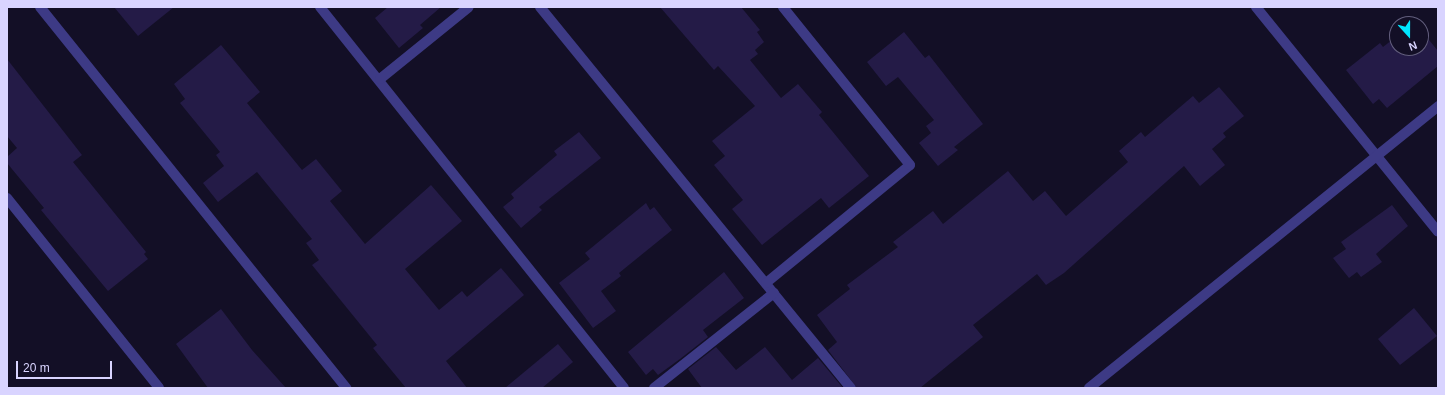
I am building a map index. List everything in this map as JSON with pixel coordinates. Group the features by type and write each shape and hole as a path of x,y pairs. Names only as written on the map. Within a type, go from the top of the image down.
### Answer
{"street":[{"path":"40,7 346,388"},
{"path":"320,7 380,79 624,388"},
{"path":"380,79 469,7"},
{"path":"540,7 851,388"},
{"path":"766,283 910,165 783,7"},
{"path":"1256,7 1438,232"},
{"path":"1089,388 1438,106"},
{"path":"7,198 159,388"},
{"path":"654,388 774,293"}],"building":[{"path":"114,7 174,7 138,36"},
{"path":"388,7 441,7 420,25 423,28 399,48 375,18"},
{"path":"660,7 741,7 760,30 757,32 764,42 755,50 758,54 750,60 781,98 798,84 822,112 819,115 869,176 829,208 821,198 762,245 732,209 743,200 714,165 725,156 712,141 755,106 718,66 714,70"},
{"path":"904,32 925,58 929,55 983,124 954,147 958,150 938,166 919,143 931,133 926,126 934,120 898,77 886,86 867,62"},
{"path":"1429,40 1438,51 1438,66 1387,108 1379,99 1373,104 1346,70 1380,43 1383,47 1389,42 1389,56 1429,56"},
{"path":"221,45 260,92 247,103 302,170 316,159 342,191 330,201 365,244 431,185 462,221 405,269 439,310 462,291 467,297 501,268 524,295 446,361 467,388 406,388 373,348 377,345 312,265 319,260 306,243 312,239 257,172 218,202 203,183 224,166 216,155 220,152 180,103 185,99 174,84"},
{"path":"7,59 82,155 73,162 146,252 144,254 148,259 108,291 41,210 44,208 7,163 7,157 17,148 7,136"},
{"path":"1219,87 1244,116 1223,133 1226,137 1212,149 1225,165 1200,186 1184,166 1064,273 1046,285 1037,274 973,325 983,337 920,388 857,388 828,350 837,342 817,315 850,289 847,285 898,247 893,242 933,211 943,224 1008,171 1033,201 1045,191 1066,216 1128,162 1119,151 1141,132 1145,137 1193,96 1199,103"},
{"path":"579,132 601,158 539,207 542,210 521,228 503,207 514,198 511,194 557,155 554,151"},
{"path":"646,203 650,210 654,207 672,230 619,273 621,276 601,291 616,311 593,328 559,283 590,259 585,253"},
{"path":"1392,205 1408,226 1376,254 1382,262 1361,277 1357,272 1349,278 1333,258 1346,249 1341,242"},
{"path":"724,272 744,298 703,330 708,337 680,359 658,375 653,369 646,375 628,352"},
{"path":"1414,308 1437,336 1400,365 1378,339"},
{"path":"221,309 252,350 286,388 208,388 176,344"},
{"path":"558,344 573,362 542,388 505,388"},
{"path":"716,347 736,370 765,347 792,380 818,358 843,388 702,388 688,369"}]}
